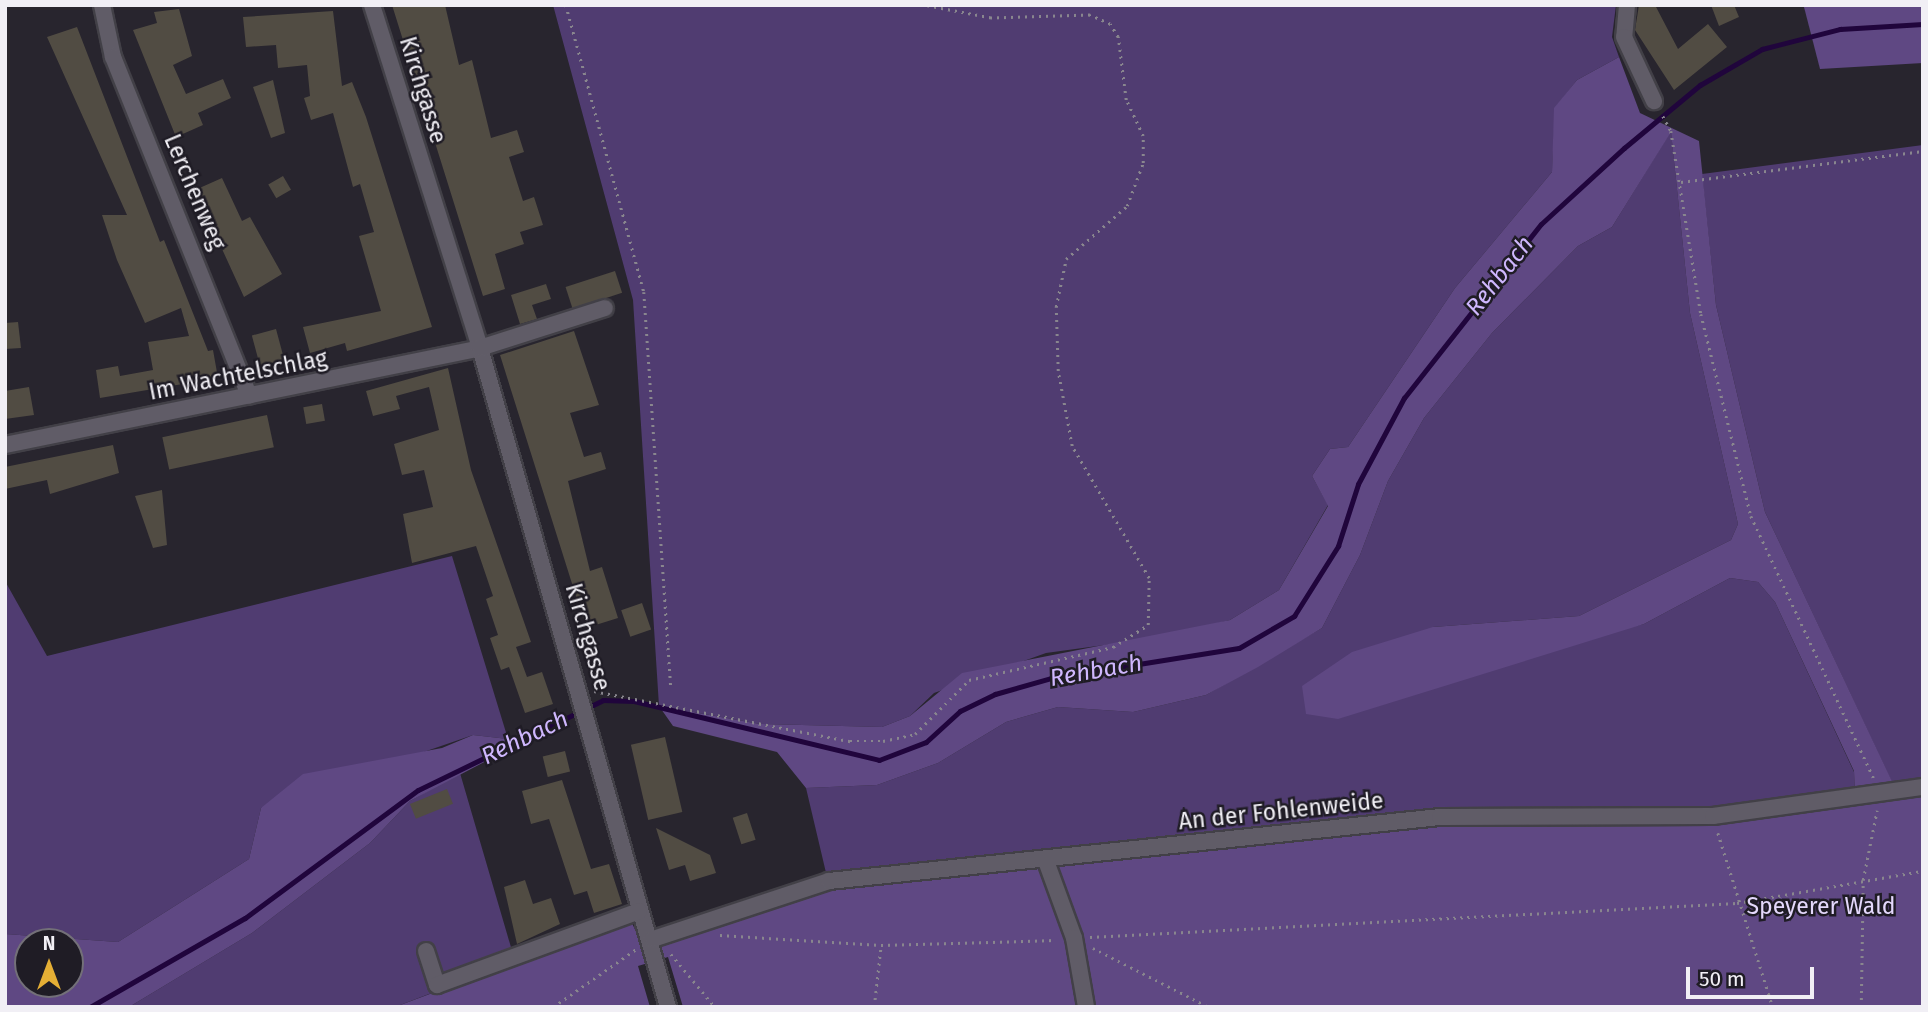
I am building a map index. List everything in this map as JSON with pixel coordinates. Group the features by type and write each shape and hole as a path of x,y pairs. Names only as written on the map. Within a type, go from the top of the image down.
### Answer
{"street":[{"name":"Lerchenweg","path":"102,5 113,57 249,396"},
{"name":"Kirchgasse","path":"372,5 480,348 580,689 639,911 653,939 668,1007"},
{"path":"1627,5 1624,37 1654,101"},
{"path":"480,348 605,308"},
{"name":"Im Wachtelschlag","path":"5,445 480,348"},
{"name":"An der Fohlenweide","path":"653,939 829,881 1046,861 1440,817 1713,816 1881,791 1923,788"},
{"path":"1046,861 1074,938 1086,1007"},
{"path":"426,951 437,985 639,911"}],"path":[{"path":"566,5 644,292 671,685"},
{"path":"580,689 762,719 850,741 883,741 915,734 969,680 1113,647 1148,625 1149,578 1072,446 1058,371 1056,307 1066,259 1126,206 1143,163 1143,136 1126,100 1118,37 1110,24 1090,15 991,18 923,5"},
{"path":"1671,131 1701,314 1751,516 1881,791 1863,880 1861,1007"},
{"path":"1681,182 1923,151"},
{"path":"1713,816 1737,903 1773,1007"},
{"path":"707,935 881,945 1074,938 1737,903 1923,871"},
{"path":"1074,938 1209,1007"},
{"path":"553,1007 653,939 715,1007"},
{"path":"874,1007 881,945"}],"shaded area":[{"path":"553,5 1616,5 1612,37 1619,57 1577,80 1555,108 1552,172 1455,288 1348,447 1330,449 1312,476 1328,505 1279,590 1230,620 1163,637 1046,653 934,693 910,716 882,727 760,724 659,706 633,300"},
{"path":"1671,131 1690,313 1738,524 1731,540 1579,616 1433,627 1584,638 1644,624 1730,578 1758,582 1775,602 1854,772 1855,799 1300,834 827,877 806,788 877,785 938,763 1006,722 1058,707 1133,712 1206,695 1322,628 1360,555 1388,481 1424,418 1492,333 1578,246 1612,227"},
{"path":"1923,145 1923,793 1898,795 1765,512 1716,305 1702,174"},
{"path":"452,556 508,739 473,735 261,808 249,859 118,942 84,940 84,928 14,928 14,935 5,934 5,581 47,656"},
{"path":"460,773 515,961 395,1007 129,1007 252,933 370,843 410,801"}],"green space":[{"path":"1923,6 1923,63 1820,69 1804,7"},
{"name":"Speyerer Wald","path":"1619,57 1640,113 1699,141 1716,305 1765,512 1898,794 1923,793 1923,1007 683,1007 668,957 638,966 650,1007 395,1007 630,919 640,940 827,877 1300,834 1855,799 1854,771 1775,602 1758,582 1730,578 1644,624 1338,719 1306,714 1302,686 1352,652 1433,627 1579,616 1731,540 1738,524 1690,313 1671,132 1612,227 1578,246 1492,333 1424,418 1388,481 1360,555 1322,628 1258,667 1206,695 1133,712 1058,707 1006,722 938,763 877,785 806,788 777,752 673,726 659,706 760,724 882,727 910,716 962,673 1230,620 1279,590 1328,506 1312,476 1330,449 1348,447 1455,288 1552,172 1554,108 1577,80"},
{"path":"473,735 508,739 511,748 410,801 370,843 252,933 129,1007 5,1007 5,934 14,935 14,998 84,998 84,940 118,942 249,859 261,808 303,774 442,748"}],"building":[{"path":"392,5 445,5 459,65 472,60 491,138 517,130 524,152 509,157 523,201 534,197 543,225 520,232 524,244 495,254 505,289 483,296"},
{"path":"1639,5 1655,5 1678,49 1708,24 1727,47 1674,90 1635,30"},
{"path":"1711,5 1734,5 1739,17 1719,26"},
{"path":"179,9 192,56 173,65 186,94 223,79 231,98 198,113 203,125 176,137 133,30 157,23 154,12"},
{"path":"333,11 342,86 352,82 366,117 432,327 347,351 345,343 310,353 303,327 381,311 359,236 374,232 360,184 353,187 333,113 311,120 304,98 310,96 307,65 278,68 276,45 246,47 243,17"},
{"path":"77,27 160,242 164,240 208,351 213,350 218,378 100,398 96,370 118,366 120,376 153,370 148,342 189,336 181,308 145,323 117,260 102,215 127,215 47,37"},
{"path":"273,80 285,133 271,138 253,87"},
{"path":"283,176 291,190 276,198 268,184"},
{"path":"222,178 242,221 250,217 282,274 244,297 195,190"},
{"path":"615,271 622,293 573,309 566,287"},
{"path":"546,284 551,299 532,305 537,319 520,324 511,295"},
{"path":"18,322 21,348 5,349 5,323"},
{"path":"276,329 285,362 261,368 252,335"},
{"path":"574,331 599,405 570,413 584,457 601,452 606,469 568,481 590,571 602,567 618,618 586,628 500,355"},
{"path":"448,368 471,470 531,642 516,647 527,677 542,672 553,704 525,713 509,667 501,670 490,638 498,635 486,599 493,596 476,546 412,563 403,514 433,507 424,470 402,475 394,444 439,430 429,387 396,396 400,409 373,416 366,391"},
{"path":"29,387 34,415 5,419 5,391"},
{"path":"322,404 325,421 306,424 303,407"},
{"path":"267,415 274,447 169,470 162,437"},
{"path":"113,445 119,473 50,494 47,480 5,489 5,467"},
{"path":"162,490 167,545 153,548 135,496"},
{"path":"642,603 651,629 630,637 621,610"},
{"path":"665,737 682,812 648,820 631,745"},
{"path":"565,751 570,771 548,777 543,757"},
{"path":"562,780 591,869 609,864 622,904 594,913 587,891 574,895 549,819 531,824 522,791"},
{"path":"447,789 453,804 416,819 410,804"},
{"path":"747,813 756,840 741,844 733,818"},
{"path":"656,828 710,855 716,873 690,881 685,865 669,870"},
{"path":"525,880 533,904 551,898 560,924 517,944 504,887"}],"waterway":[{"name":"Rehbach","path":"90,1007 245,918 418,790 603,700 634,701 879,760 926,742 960,711 995,694 1051,678 1239,648 1294,616 1338,546 1358,484 1404,398 1541,224 1624,148 1700,85 1762,49 1840,29 1923,24"}]}
